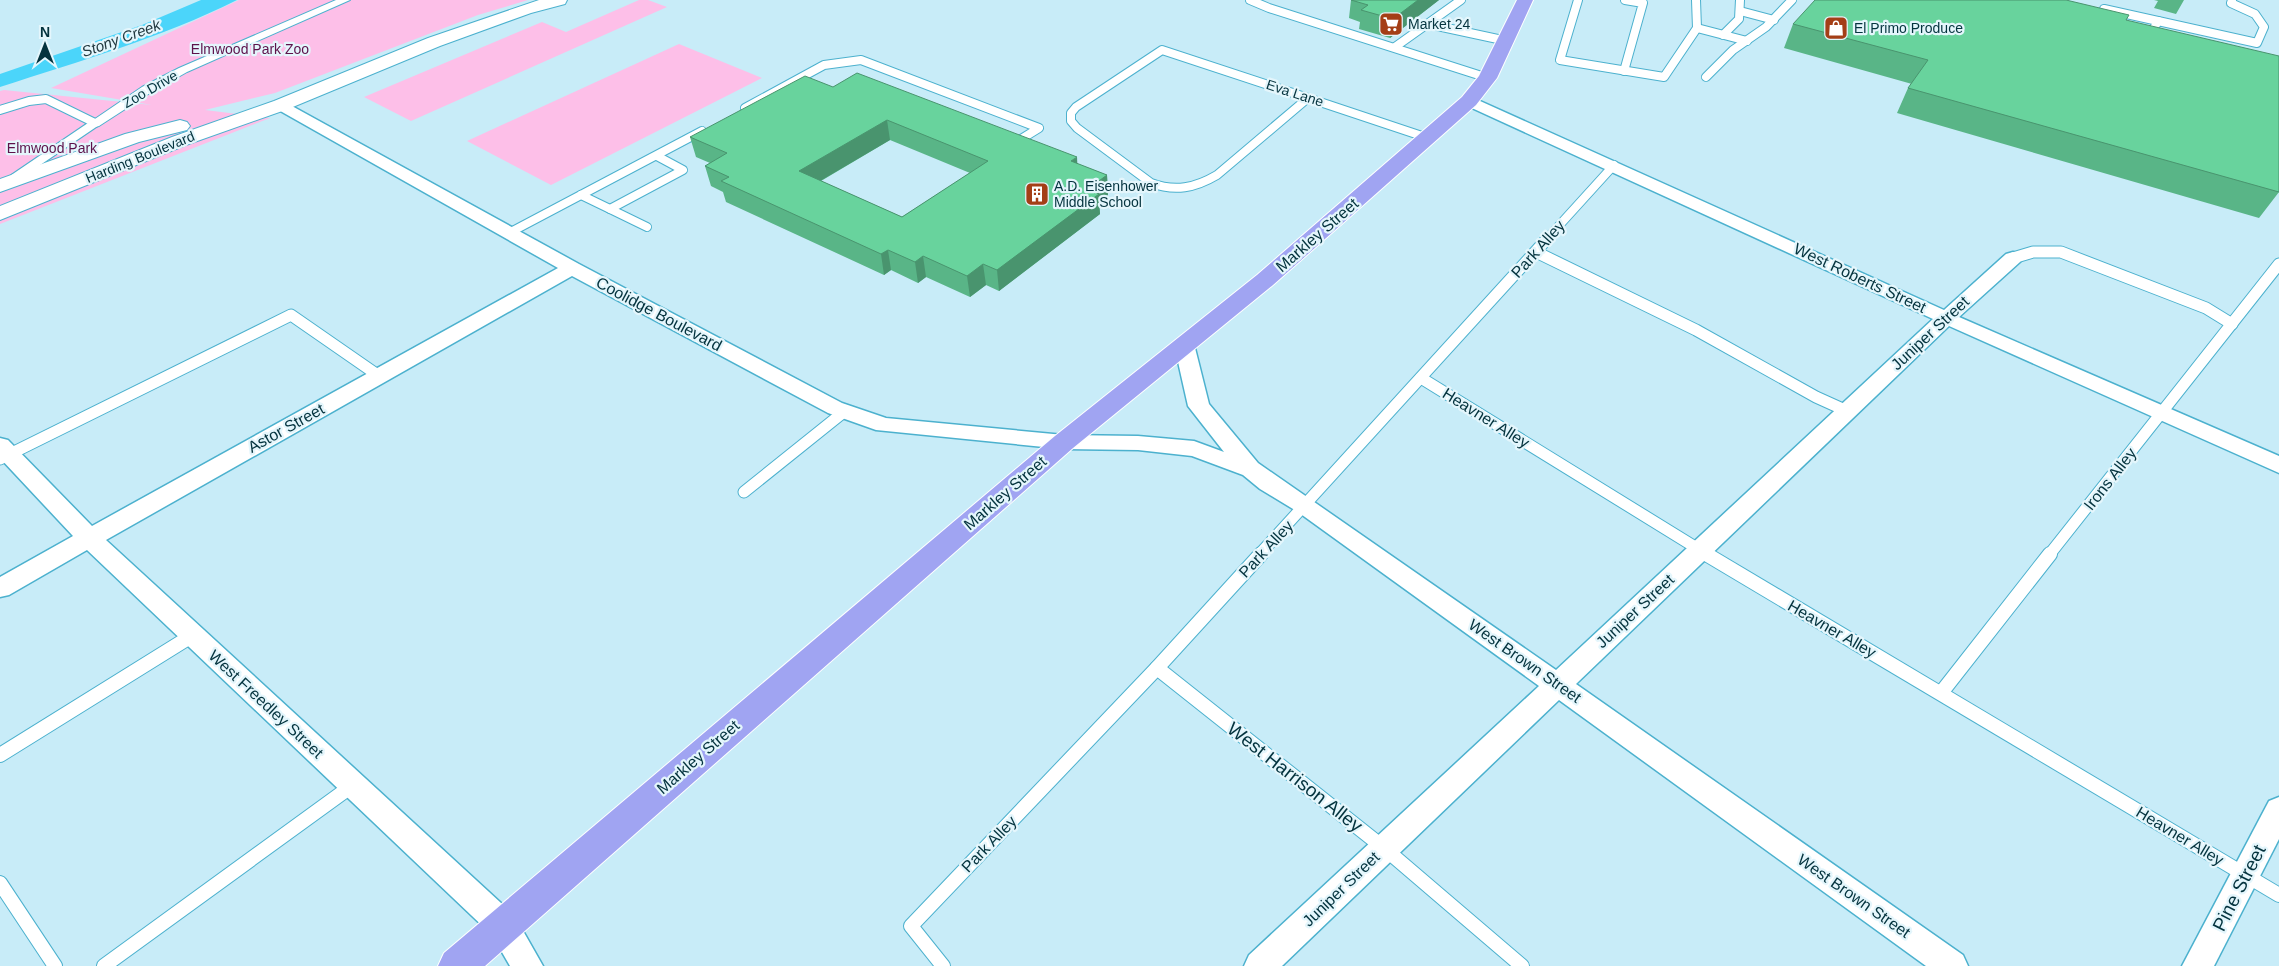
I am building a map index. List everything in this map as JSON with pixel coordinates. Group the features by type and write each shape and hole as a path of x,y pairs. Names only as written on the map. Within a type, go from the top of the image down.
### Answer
{"highway":[{"name":"Markley Street","path":"457,966 1064,442 1265,280 1469,101 1488,78 1525,0"}],"street":[{"name":"Zoo Drive","path":"95,123 146,90 183,70 345,0"},
{"name":"Harding Boulevard","path":"0,214 179,141 282,105 442,39 525,9 559,0"},
{"name":"West Roberts Street","path":"1469,101 1614,165 1946,318 2279,465"},
{"name":"Harding Boulevard","path":"3,185 150,132 168,127 217,121 282,105"},
{"name":"Coolidge Boulevard","path":"282,105 572,268 835,408 884,425 1064,442"},
{"name":"Juniper Street","path":"1260,966 1699,550 1946,318 2013,258"},
{"name":"Astor Street","path":"0,588 572,268"},
{"path":"1184,344 1199,406 1251,469"},
{"name":"West Brown Street","path":"1064,442 1138,443 1194,449 1251,469 1268,483 1306,506 1558,684 1952,966"},
{"name":"West Freedley Street","path":"3,453 90,539 503,925 527,966"},
{"name":"Pine Street","path":"2198,966 2279,810"}],"lane":[{"path":"1250,0 1268,8 1488,78"},
{"path":"1395,47 1461,0"},
{"path":"1578,0 1560,60 1664,78 1698,28 1696,0"},
{"path":"1624,71 1643,2 1625,0"},
{"path":"1723,35 1739,19 1740,0"},
{"path":"1706,77 1733,50 1774,20 1792,0"},
{"path":"2112,1 2103,12 2158,21 2257,43 2264,27 2254,14 2230,2 2232,0"},
{"path":"1740,11 1774,20"},
{"path":"2146,41 2158,21"},
{"path":"1428,24 1507,41"},
{"path":"1698,28 1747,41"},
{"path":"2138,39 2155,43"},
{"name":"Eva Lane","path":"1309,97 1217,175 1204,183 1190,188 1175,190 1164,189 1151,183 1077,128 1071,121 1071,113 1076,107 1162,50 1309,97 1428,138"},
{"path":"740,110 824,65 861,60 1039,128 1018,141"},
{"path":"0,110 29,101 46,100 95,123"},
{"path":"3,185 95,123"},
{"path":"509,232 657,156 707,128"},
{"path":"610,209 683,170 657,156"},
{"name":"Park Alley","path":"943,966 911,926 1157,668 1614,165"},
{"path":"581,195 646,226"},
{"path":"1536,252 1696,330 1816,397 1847,411"},
{"path":"2013,258 2034,252 2061,252 2206,308 2232,324"},
{"name":"Irons Alley","path":"1941,693 2279,264"},
{"path":"3,453 291,315 379,376"},
{"name":"Heavner Alley","path":"1421,378 1699,550 2279,895"},
{"path":"744,492 845,411"},
{"path":"0,755 193,635"},
{"name":"West Harrison Alley","path":"1157,668 1384,848 1522,966"},
{"path":"104,966 353,785"},
{"path":"0,883 55,966"}],"green space":[{"path":"239,0 528,0 478,15 275,93 205,110 270,118 0,224 0,91 152,105 51,88"},
{"path":"639,0 648,0 667,7 411,121 364,97 542,22 566,32"},
{"path":"679,44 762,78 551,185 467,141"}],"water":[{"name":"Stony Creek","path":"201,0 237,0 208,14 150,37 0,87 0,74 142,25"}],"building":[{"path":"1351,0 1418,0 1393,19 1361,10 1368,5"},
{"path":"1815,0 2066,0 2129,15 2126,20 2279,56 2279,192 1908,88 1928,60 1793,24"},
{"name":"A.D. Eisenhower Middle School","path":"857,73 1077,157 1071,161 1107,175 1088,189 1099,194 997,270 983,264 967,276 923,256 915,262 888,250 881,254 721,181 729,177 705,166 727,153 690,137 805,76 833,87","holes":["887,120 988,161 902,217 799,171"]}],"place":[{"name":"Market 24","path":"1391,24"},
{"name":"El Primo Produce","path":"1836,28"},
{"name":"A.D. Eisenhower Middle School","path":"1037,194"}],"park label":[{"name":"Elmwood Park Zoo","path":"250,49"},
{"name":"Elmwood Park","path":"52,148"}]}
